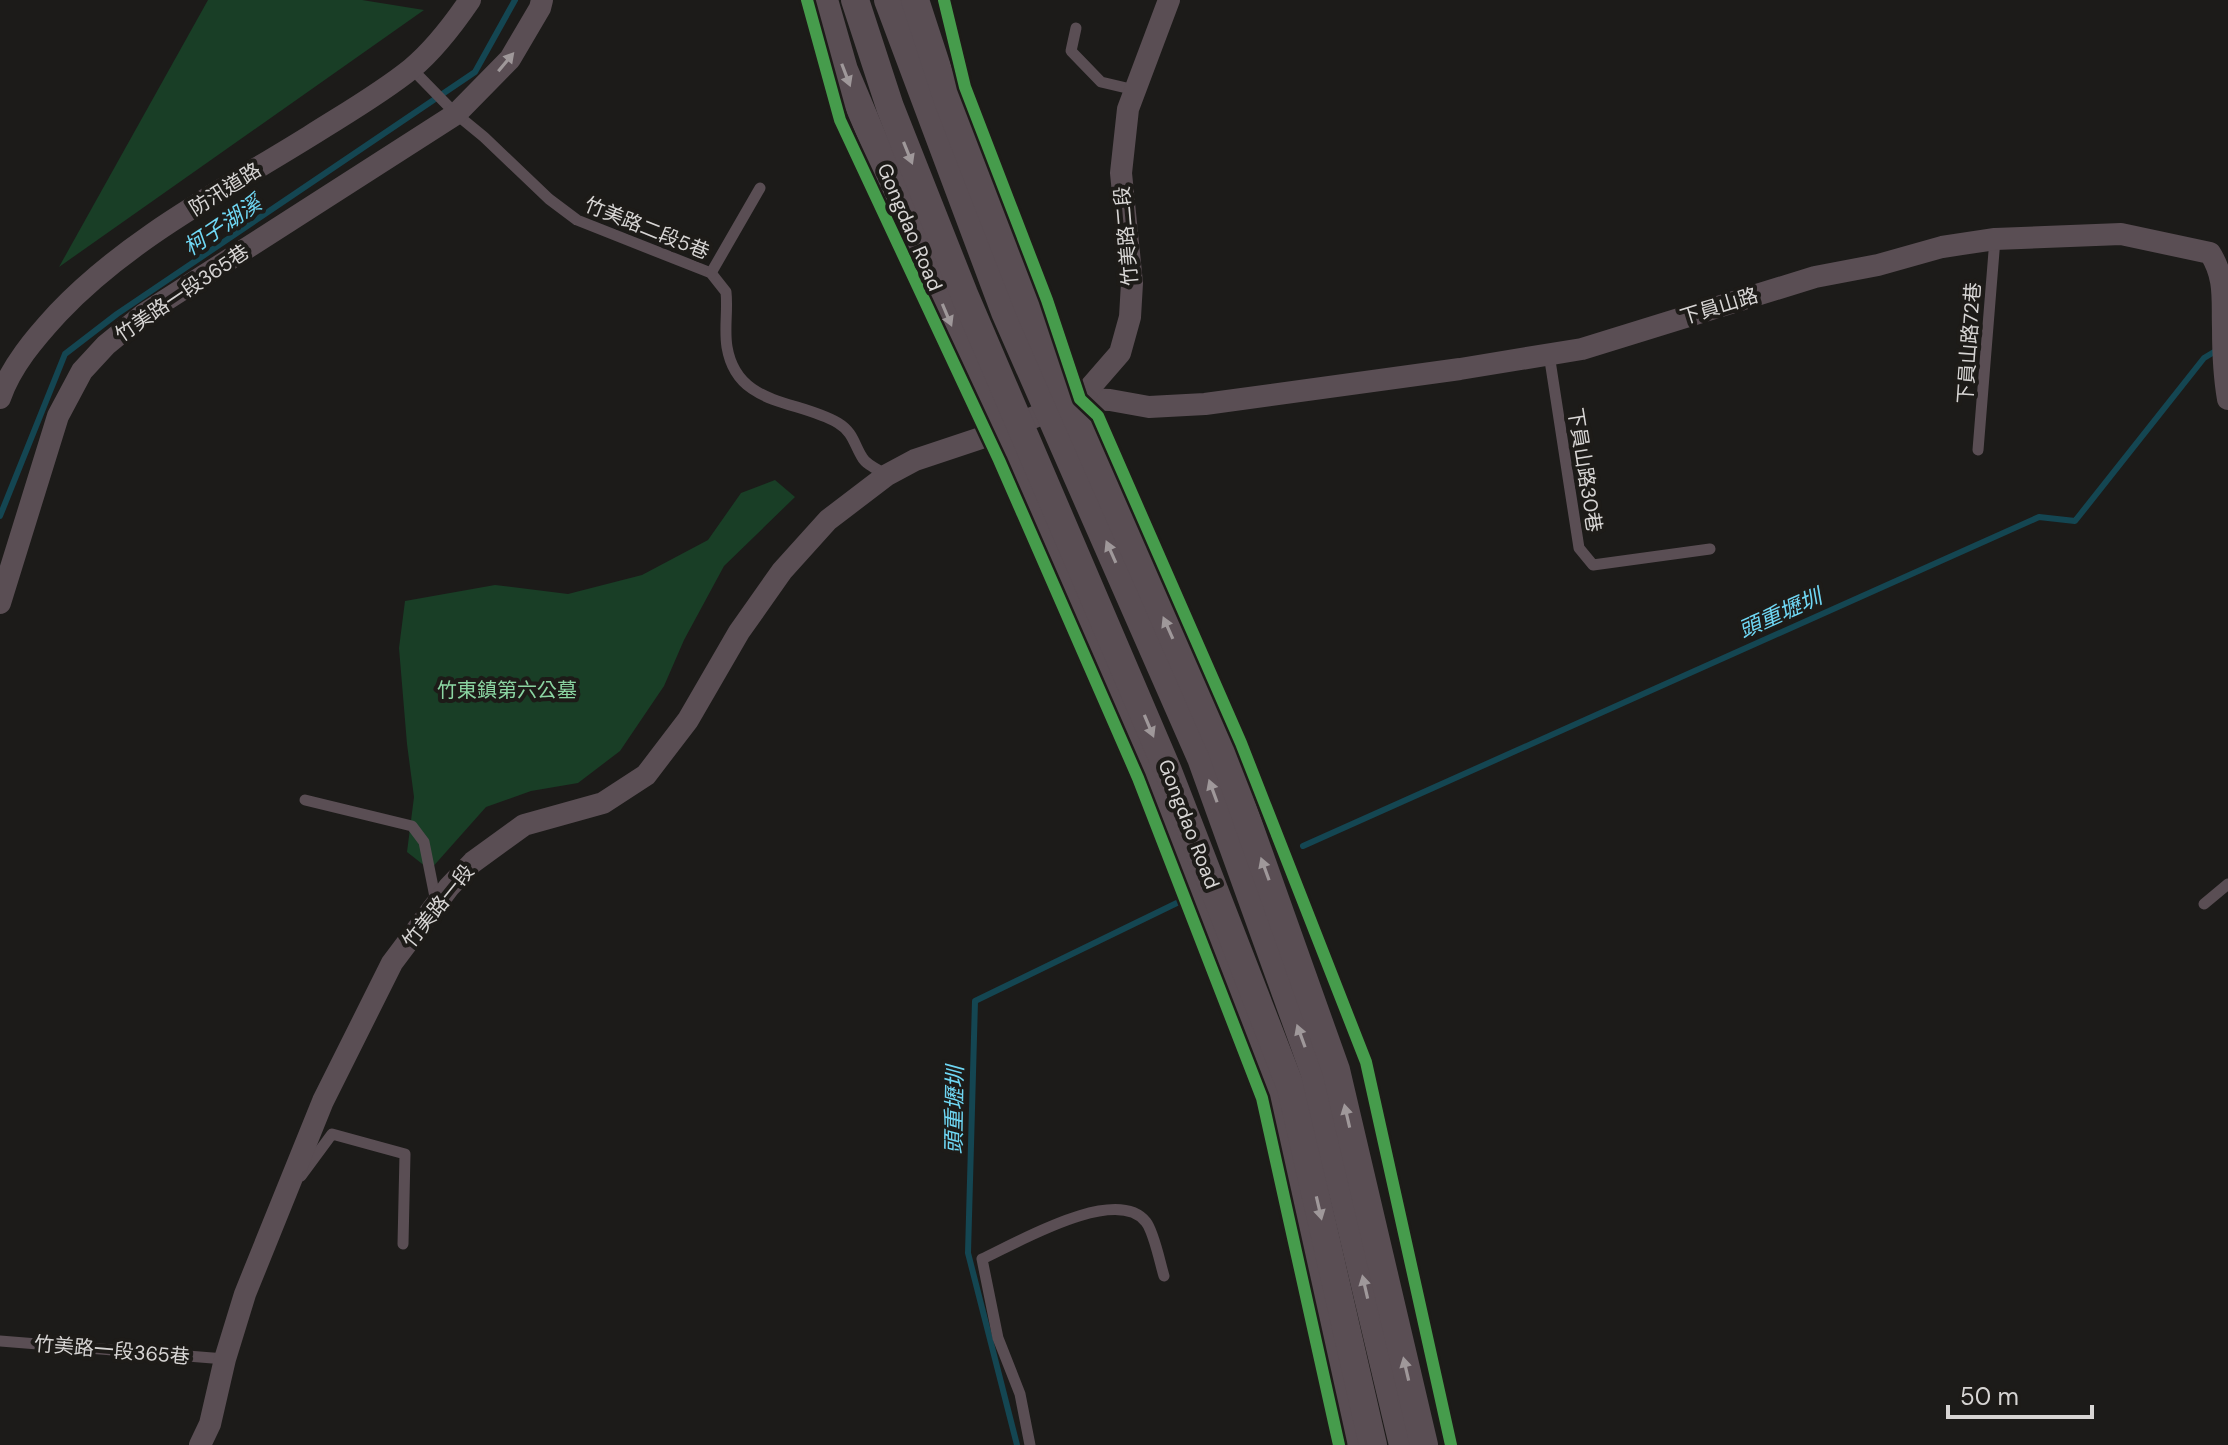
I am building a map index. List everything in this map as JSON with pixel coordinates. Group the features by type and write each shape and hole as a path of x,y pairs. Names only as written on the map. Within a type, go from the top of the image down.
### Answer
{"street":[{"name":"防汛道路","path":"0,398 5,382 38,334 86,283 153,234 411,68 450,29 470,0"},
{"name":"竹美路一段365巷","path":"0,603 58,416 82,371 106,345 144,314 456,114 510,59 542,0"},
{"name":"Gongdao Road","path":"824,0 844,70 1168,771 1291,1088 1373,1445"},
{"name":"Gongdao Road","path":"855,0 890,107 964,294 1008,428 1148,778 1269,1093 1347,1445"},
{"name":"Gongdao Road","path":"888,0 1005,312 1067,404 1222,750 1336,1070 1424,1445"},
{"name":"Gongdao Road","path":"915,0 948,101 1201,758 1315,1074 1403,1445"},
{"name":"竹美路二段","path":"887,475 915,460 1067,404 1120,353 1130,317 1132,283 1121,173 1128,109 1169,0"},
{"name":"下員山路","path":"1067,404 1110,400 1149,407 1205,404 1582,349 1815,277 1878,265 1942,247 1995,239 2121,234 2210,253 2219,267 2224,290 2228,399"},
{"name":"竹美路一段","path":"200,1445 210,1424 225,1359 245,1294 281,1203 323,1101 392,963 436,902 473,862 524,825 603,803 646,775 688,720 739,632 782,571 828,520 887,475"}],"lane":[{"path":"1076,28 1071,51 1101,82 1135,90"},
{"name":"竹美路二段5巷","path":"411,68 456,114 549,199 577,220 711,273 726,292 726,343 729,360 741,379 754,391 835,421 849,431 863,460 887,475"},
{"path":"711,273 760,188"},
{"name":"下員山路72巷","path":"1978,450 1995,239"},
{"name":"下員山路30巷","path":"1549,354 1579,548 1593,565 1710,549"},
{"path":"305,800 412,826 424,842 436,902"},
{"path":"2204,904 2228,884"},
{"path":"281,1203 332,1134 405,1154 403,1244"},
{"path":"1030,1445 1020,1394 998,1338 982,1259 1061,1222 1109,1210 1129,1211 1146,1223 1164,1276"},
{"name":"竹美路一段365巷","path":"0,1341 225,1359"}],"green space":[{"path":"208,0 362,0 424,10 59,267"},
{"name":"竹東鎮第六公墓","path":"775,480 795,497 724,566 684,640 664,686 620,751 578,783 531,791 486,807 430,870 407,852 414,797 399,648 405,601 495,585 568,594 642,575 708,540 741,493"}],"waterway":[{"name":"柯子湖溪","path":"0,516 65,354 117,314 475,72 515,0"},
{"name":"頭重壢圳","path":"1303,846 2039,517 2075,521 2204,358 2214,352"},
{"name":"頭重壢圳","path":"1017,1445 968,1253 975,1001 1183,900"}],"cycle path":[{"path":"807,0 840,120 999,460 1138,778 1262,1098 1339,1445"},
{"path":"944,0 965,87 1047,300 1080,399 1098,416 1241,743 1366,1062 1451,1445"}]}
